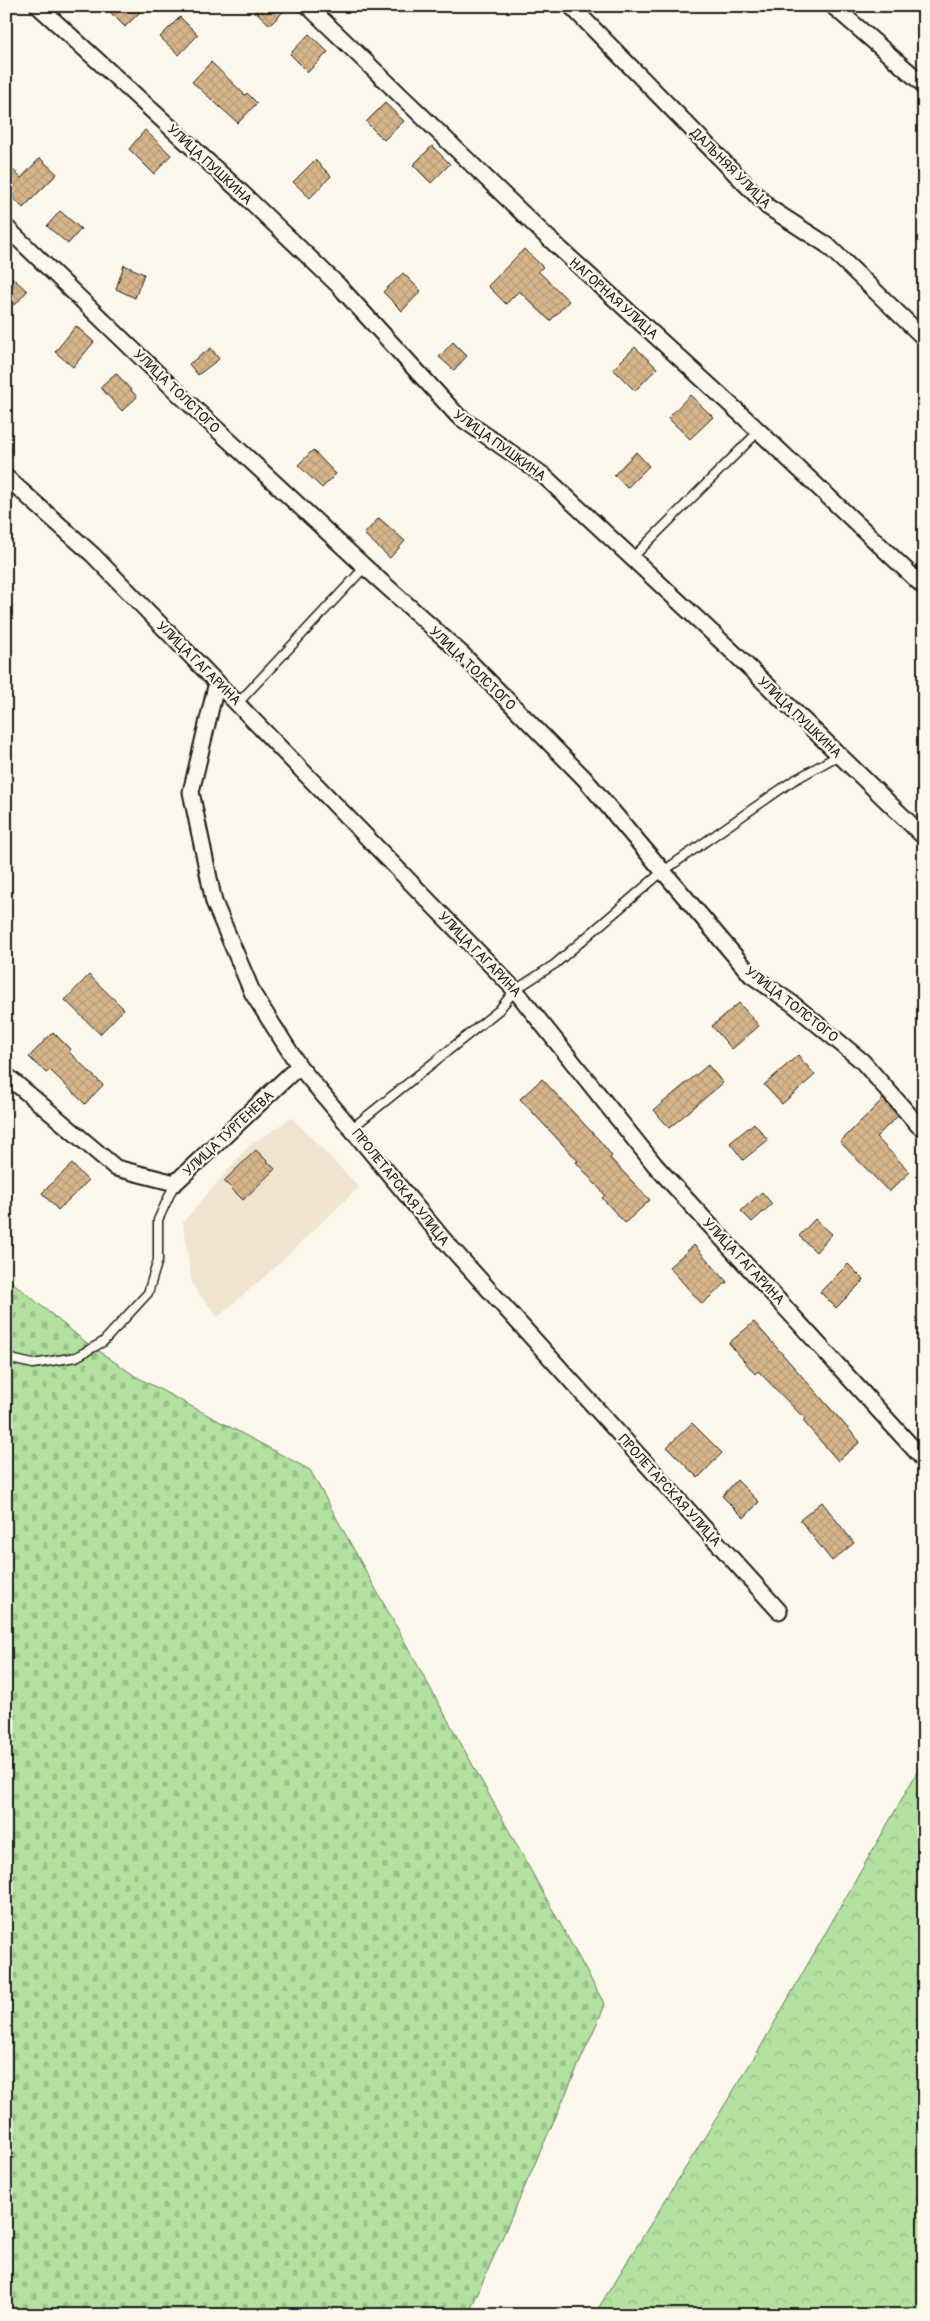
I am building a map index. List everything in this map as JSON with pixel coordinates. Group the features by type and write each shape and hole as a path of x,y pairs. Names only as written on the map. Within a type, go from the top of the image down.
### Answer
{"street":[{"name":"УЛИЦА ПУШКИНА","path":"38,6 242,193 338,285 458,416 544,475 631,559 735,654 924,837"},
{"name":"НАГОРНАЯ УЛИЦА","path":"308,6 544,234 924,587"},
{"name":"ДАЛЬНЯЯ УЛИЦА","path":"571,6 768,207 827,245 924,338"},
{"path":"833,6 924,85"},
{"name":"УЛИЦА ТОЛСТОГО","path":"6,227 180,395 365,567 462,654 584,778 750,975 793,1004 862,1061 919,1126"},
{"name":"УЛИЦА ГАГАРИНА","path":"6,477 94,554 217,682 239,702 515,990 655,1165 924,1460"},
{"name":"ПРОЛЕТАРСКАЯ УЛИЦА","path":"217,682 191,792 212,892 254,994 299,1066 444,1240 779,1611"},
{"name":"УЛИЦА ТУРГЕНЕВА","path":"6,1075 116,1168 175,1183 299,1066"}],"lane":[{"path":"631,559 758,431"},
{"path":"239,702 365,567"},
{"path":"352,1128 499,1010 515,990 555,964 662,872 791,782 839,755"},
{"path":"6,1358 33,1364 76,1358 103,1342 148,1294 158,1260 158,1220 175,1183"}],"shaded area":[{"path":"292,1118 359,1187 272,1270 218,1317 192,1285 183,1222 251,1144"}],"green space":[{"path":"6,1277 83,1340 135,1376 310,1470 605,2005 468,2315 6,2315"},
{"path":"924,1760 924,2315 594,2315 760,2048"}],"building":[{"path":"104,6 146,6 125,27"},
{"path":"250,6 289,6 270,25"},
{"path":"180,17 198,35 179,55 160,37"},
{"path":"309,34 328,52 308,72 290,54"},
{"path":"211,62 245,95 247,93 257,103 238,123 192,82"},
{"path":"385,103 404,121 384,140 366,122"},
{"path":"145,130 171,155 154,174 129,149"},
{"path":"432,146 450,164 431,183 413,165"},
{"path":"40,158 57,174 23,208 6,190 6,163 21,178"},
{"path":"315,160 331,176 310,198 293,182"},
{"path":"60,211 81,229 68,244 47,226"},
{"path":"524,249 543,267 538,271 569,301 550,321 519,291 506,304 488,286"},
{"path":"124,265 144,274 135,298 116,289"},
{"path":"6,272 27,291 15,305 6,298"},
{"path":"403,273 421,291 402,311 383,292"},
{"path":"76,326 94,342 73,367 55,352"},
{"path":"453,342 467,356 454,370 439,357"},
{"path":"635,347 657,368 635,391 613,369"},
{"path":"211,348 219,359 198,375 189,364"},
{"path":"116,373 137,397 122,411 100,387"},
{"path":"690,395 713,417 690,439 668,418"},
{"path":"313,450 336,474 322,488 298,465"},
{"path":"636,452 649,466 627,488 614,475"},
{"path":"379,518 405,541 390,558 364,534"},
{"path":"89,975 124,1009 100,1034 65,1000"},
{"path":"739,1003 759,1026 732,1049 712,1026"},
{"path":"53,1032 70,1049 68,1051 103,1085 85,1104 50,1070 46,1073 29,1057"},
{"path":"798,1055 815,1075 782,1104 764,1085"},
{"path":"708,1065 723,1083 669,1128 654,1110"},
{"path":"542,1079 600,1141 612,1156 610,1158 650,1200 625,1223 602,1198 605,1195 576,1162 578,1161 520,1099"},
{"path":"883,1099 898,1116 876,1137 910,1172 889,1192 840,1142"},
{"path":"754,1123 768,1140 743,1160 730,1143"},
{"path":"256,1150 275,1169 243,1200 224,1181"},
{"path":"72,1164 88,1181 58,1210 42,1193"},
{"path":"762,1192 772,1204 752,1222 741,1211"},
{"path":"815,1219 832,1234 816,1252 799,1236"},
{"path":"694,1245 727,1282 702,1304 669,1267"},
{"path":"848,1264 864,1280 836,1308 820,1292"},
{"path":"754,1322 860,1442 838,1461 803,1421 805,1419 758,1371 755,1374 729,1343"},
{"path":"692,1423 722,1453 698,1478 667,1447"},
{"path":"737,1480 759,1502 744,1518 722,1496"},
{"path":"822,1502 854,1543 832,1561 800,1520"}]}
